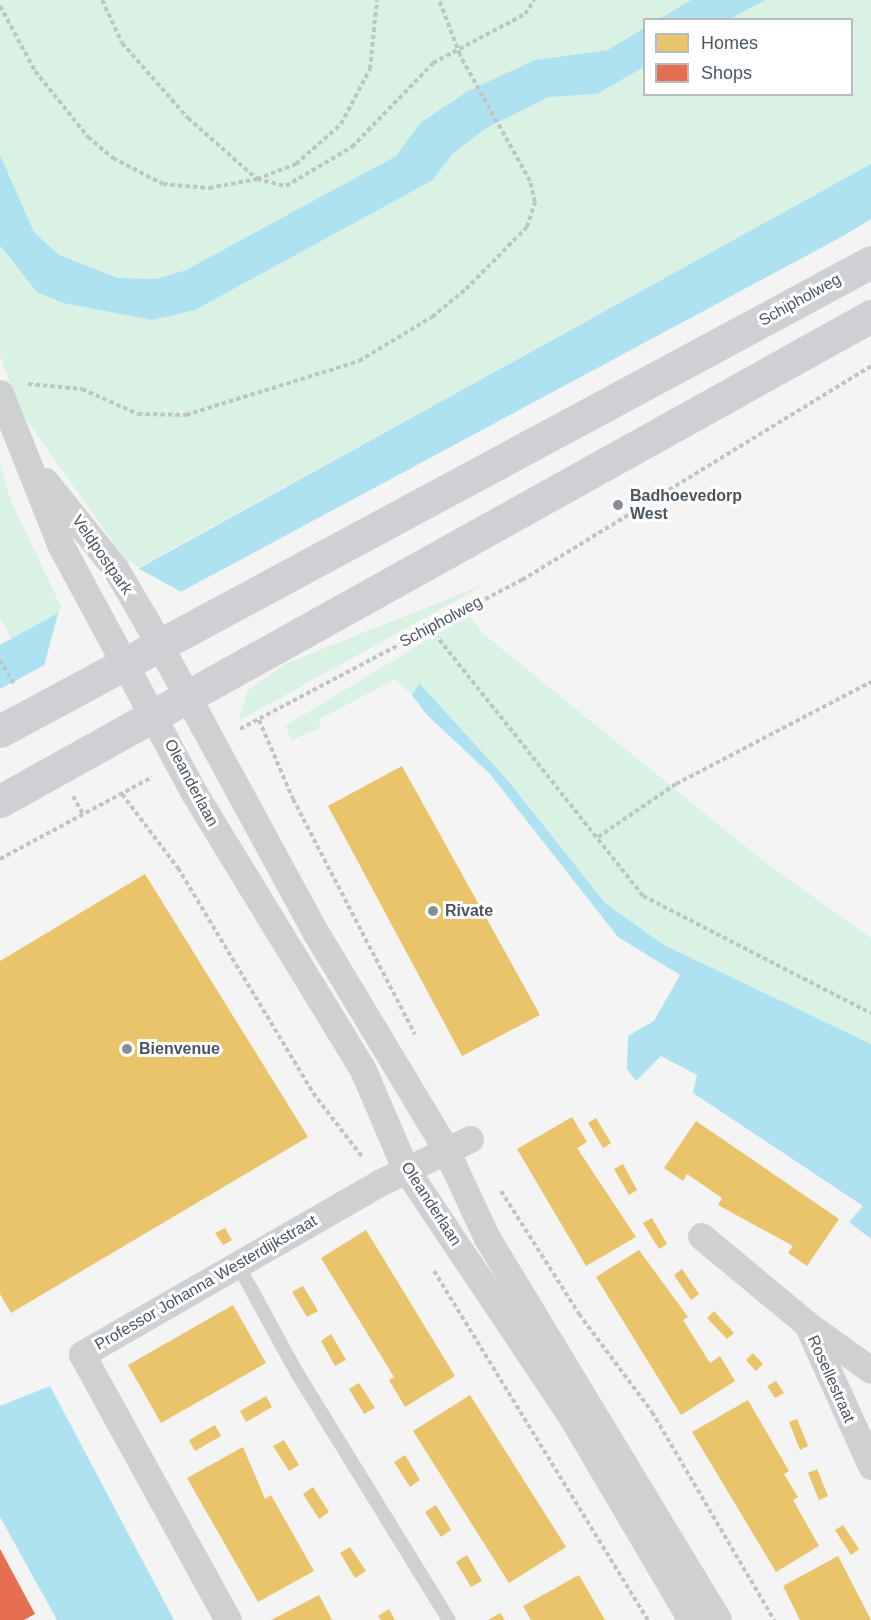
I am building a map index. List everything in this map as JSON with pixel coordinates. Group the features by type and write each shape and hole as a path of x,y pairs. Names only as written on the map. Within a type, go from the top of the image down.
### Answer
{"main road":[{"name":"Schipholweg","path":"0,731 120,652 871,262"},
{"path":"0,801 871,316"}],"street":[{"name":"Veldpostpark","path":"12,389 60,544 155,714"},
{"name":"Veldpostpark","path":"35,469 115,568 188,696"},
{"name":"Oleanderlaan","path":"188,696 316,933 458,1143 487,1238 718,1620"},
{"name":"Oleanderlaan","path":"155,714 178,762 289,956 363,1070 405,1168 571,1416 692,1620"},
{"name":"Professor Johanna Westerdijkstraat","path":"228,1620 82,1353 239,1267 405,1168 458,1143"},
{"name":"Rosellestraat","path":"701,1236 807,1324 871,1370"},
{"name":"Rosellestraat","path":"807,1324 871,1466"}],"lane":[{"path":"239,1267 297,1373 449,1620"}],"path":[{"path":"102,0 122,43 188,117 257,179 286,186 352,147 434,63 458,48 525,14 534,0"},
{"path":"0,6 51,93 113,158 164,184 186,188 257,179 312,153 353,108 375,47 377,0"},
{"path":"12,389 58,383 138,414 172,417 299,383 384,349 446,306 527,227 533,190 466,67 440,0"},
{"name":"Schipholweg","path":"213,744 430,628 639,512 871,366"},
{"path":"430,628 643,896 871,1013"},
{"path":"0,660 17,690"},
{"path":"598,837 676,784 871,682"},
{"path":"259,720 292,799 421,1045"},
{"path":"0,859 178,762"},
{"name":"Oleanderlaan","path":"122,794 178,868 313,1094 379,1183"},
{"path":"458,1143 579,1314 652,1412 774,1620"},
{"name":"Oleanderlaan","path":"430,1264 648,1620"}],"green space":[{"path":"0,0 691,0 661,18 643,18 643,29 608,50 535,60 420,123 396,156 186,270 156,279 118,278 59,255 34,232 17,202 0,155"},
{"path":"765,0 871,0 871,164 139,567 126,560 20,411 0,355 0,246 8,259 63,303 152,320 195,310 433,180 453,153 488,127 549,97 597,94 643,68 643,96 853,96 853,18 732,18"},
{"path":"0,463 11,501 63,611 11,639 0,617"},
{"path":"488,583 238,721 248,690 287,663"},
{"path":"469,615 482,633 766,863 871,938 871,1044 664,945 606,904 506,777 419,683 412,695 395,679 318,720 322,727 292,740 285,726"}],"water":[{"path":"691,0 765,0 732,18 661,18"},
{"path":"643,29 643,68 597,94 549,97 488,127 453,153 433,180 195,310 152,320 63,303 37,292 0,246 0,155 34,232 59,255 118,278 156,279 186,270 396,156 420,123 468,91 535,60 608,50"},
{"path":"871,164 871,219 845,235 0,689 0,645"},
{"path":"419,683 506,778 606,904 664,945 871,1044 871,1239 849,1222 863,1206 693,1093 697,1075 661,1056 636,1081 627,1069 628,1036 654,1021 680,975 618,937 490,774 427,715 412,695"},
{"path":"50,1386 174,1620 57,1620 0,1517 0,1406"}],"pier":[{"path":"134,566 185,594 43,670 59,610"}],"building: Homes":[{"name":"Rivate","path":"402,766 540,1015 462,1056 328,806"},
{"name":"Bienvenue","path":"145,874 308,1137 11,1313 0,1294 0,961"},
{"path":"572,1117 587,1142 577,1148 636,1237 586,1266 517,1149"},
{"path":"596,1118 611,1143 603,1148 588,1123"},
{"path":"696,1121 839,1219 807,1266 788,1253 793,1246 718,1205 722,1198 687,1174 683,1181 664,1168"},
{"path":"623,1164 637,1190 629,1195 614,1169"},
{"path":"652,1218 667,1244 659,1249 643,1223"},
{"path":"225,1228 232,1240 223,1245 215,1233"},
{"path":"366,1230 455,1376 405,1407 389,1380 394,1377 321,1258"},
{"path":"639,1250 688,1317 683,1320 710,1363 720,1356 735,1381 681,1415 596,1277"},
{"path":"682,1269 699,1294 691,1300 674,1275"},
{"path":"303,1286 318,1311 307,1317 292,1292"},
{"path":"233,1305 266,1363 161,1423 128,1365"},
{"path":"714,1311 734,1333 727,1339 707,1318"},
{"path":"331,1334 346,1360 335,1366 321,1341"},
{"path":"753,1353 763,1364 756,1371 746,1360"},
{"path":"776,1381 784,1393 775,1398 767,1386"},
{"path":"359,1383 375,1408 364,1414 349,1389"},
{"path":"470,1395 566,1547 509,1583 413,1431"},
{"path":"266,1396 272,1407 246,1422 240,1411"},
{"path":"748,1400 789,1471 784,1474 798,1497 793,1500 819,1546 776,1572 692,1432"},
{"path":"797,1419 808,1446 800,1450 789,1422"},
{"path":"215,1425 221,1436 195,1451 189,1440"},
{"path":"284,1440 299,1465 289,1471 273,1446"},
{"path":"243,1447 265,1499 271,1495 314,1571 258,1602 187,1478"},
{"path":"405,1455 420,1480 410,1487 394,1462"},
{"path":"817,1469 828,1496 819,1500 808,1473"},
{"path":"313,1487 329,1512 319,1519 303,1494"},
{"path":"436,1505 451,1530 441,1537 425,1512"},
{"path":"843,1525 859,1549 851,1555 835,1530"},
{"path":"350,1547 366,1571 355,1578 340,1553"},
{"path":"467,1555 482,1581 471,1587 456,1562"},
{"path":"838,1556 871,1620 800,1620 783,1586"},
{"path":"579,1575 605,1620 531,1620 523,1606"},
{"path":"319,1595 332,1620 271,1620"},
{"path":"389,1609 395,1620 381,1620 378,1616"},
{"path":"500,1613 505,1620 488,1620"}],"building: Shops":[{"path":"0,1549 35,1614 24,1620 0,1620"}],"place":[{"name":"Badhoevedorp West","path":"618,505"},
{"name":"Rivate","path":"433,911"},
{"name":"Bienvenue","path":"127,1049"}]}
